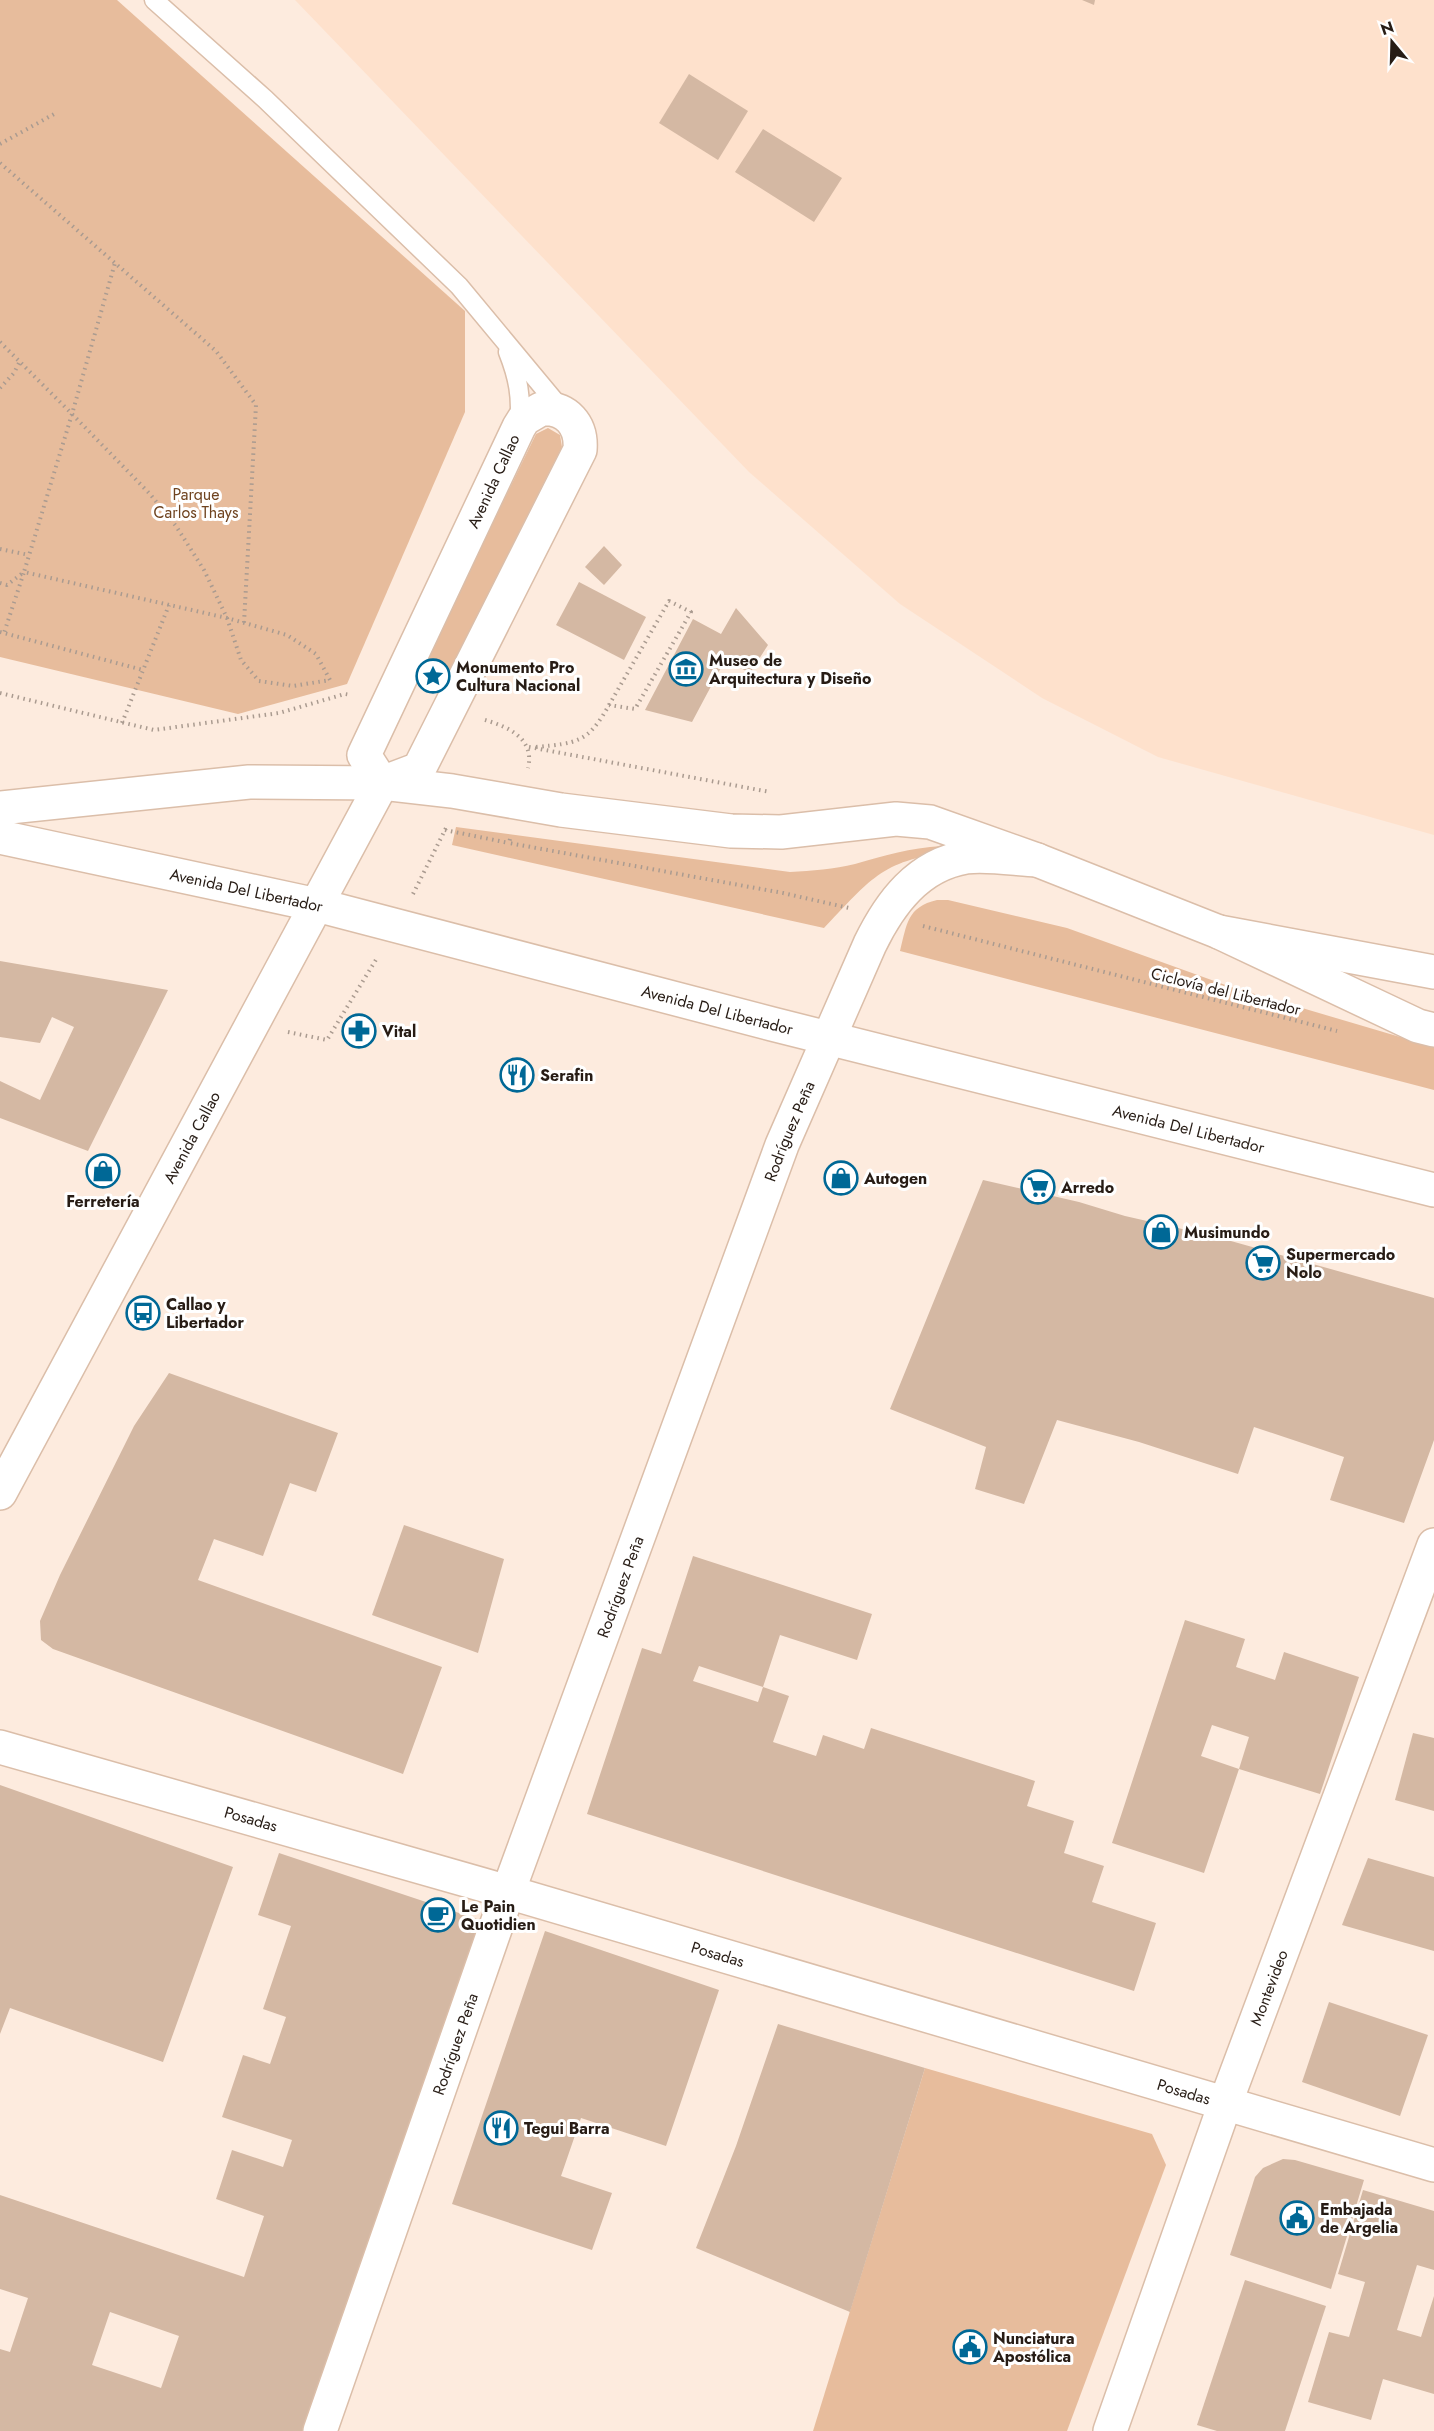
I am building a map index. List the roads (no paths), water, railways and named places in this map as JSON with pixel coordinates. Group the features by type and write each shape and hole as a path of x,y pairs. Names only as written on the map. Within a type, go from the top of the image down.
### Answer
{"main road":[{"name":"Avenida Callao","path":"0,1493 382,783 364,755 519,427 524,419 541,409 565,413"},
{"path":"382,783 419,769 580,450 581,440 578,429 565,413"},
{"path":"0,808 249,782 320,781 382,783 452,791 561,810 731,831 781,832 897,819 930,822 1036,860 1219,932 1418,1026 1434,1030"},
{"name":"Avenida Del Libertador","path":"0,837 317,905 828,1038 1434,1190"},
{"name":"Rodríguez Peña","path":"320,2431 508,1892 778,1156 883,916 902,892 922,875 945,864 967,857 1036,860"},
{"path":"1219,932 1434,972"},
{"name":"Montevideo","path":"1110,2431 1225,2104 1434,1545"},
{"name":"Posadas","path":"0,1747 508,1892 1434,2165"}],"lane":[{"path":"154,0 265,99 459,286 565,413"},
{"path":"503,339 519,381 522,404 519,427"}],"place":[{"name":"Museo de Arquitectura y Diseño","path":"686,669"},
{"name":"Monumento Pro Cultura Nacional","path":"433,676"},
{"name":"Vital","path":"359,1031"},
{"name":"Serafin","path":"517,1075"},
{"name":"Ferretería","path":"103,1171"},
{"name":"Autogen","path":"841,1178"},
{"name":"Arredo","path":"1038,1187"},
{"name":"Musimundo","path":"1161,1232"},
{"name":"Supermercado Nolo","path":"1263,1263"},
{"name":"Callao y Libertador","path":"143,1313"},
{"name":"Le Pain Quotidien","path":"438,1915"},
{"name":"Tegui Barra","path":"501,2128"},
{"name":"Embajada de Argelia","path":"1297,2218"},
{"name":"Nunciatura Apostólica","path":"970,2347"}],"park label":[{"name":"Parque Carlos Thays","path":"196,503"}]}
